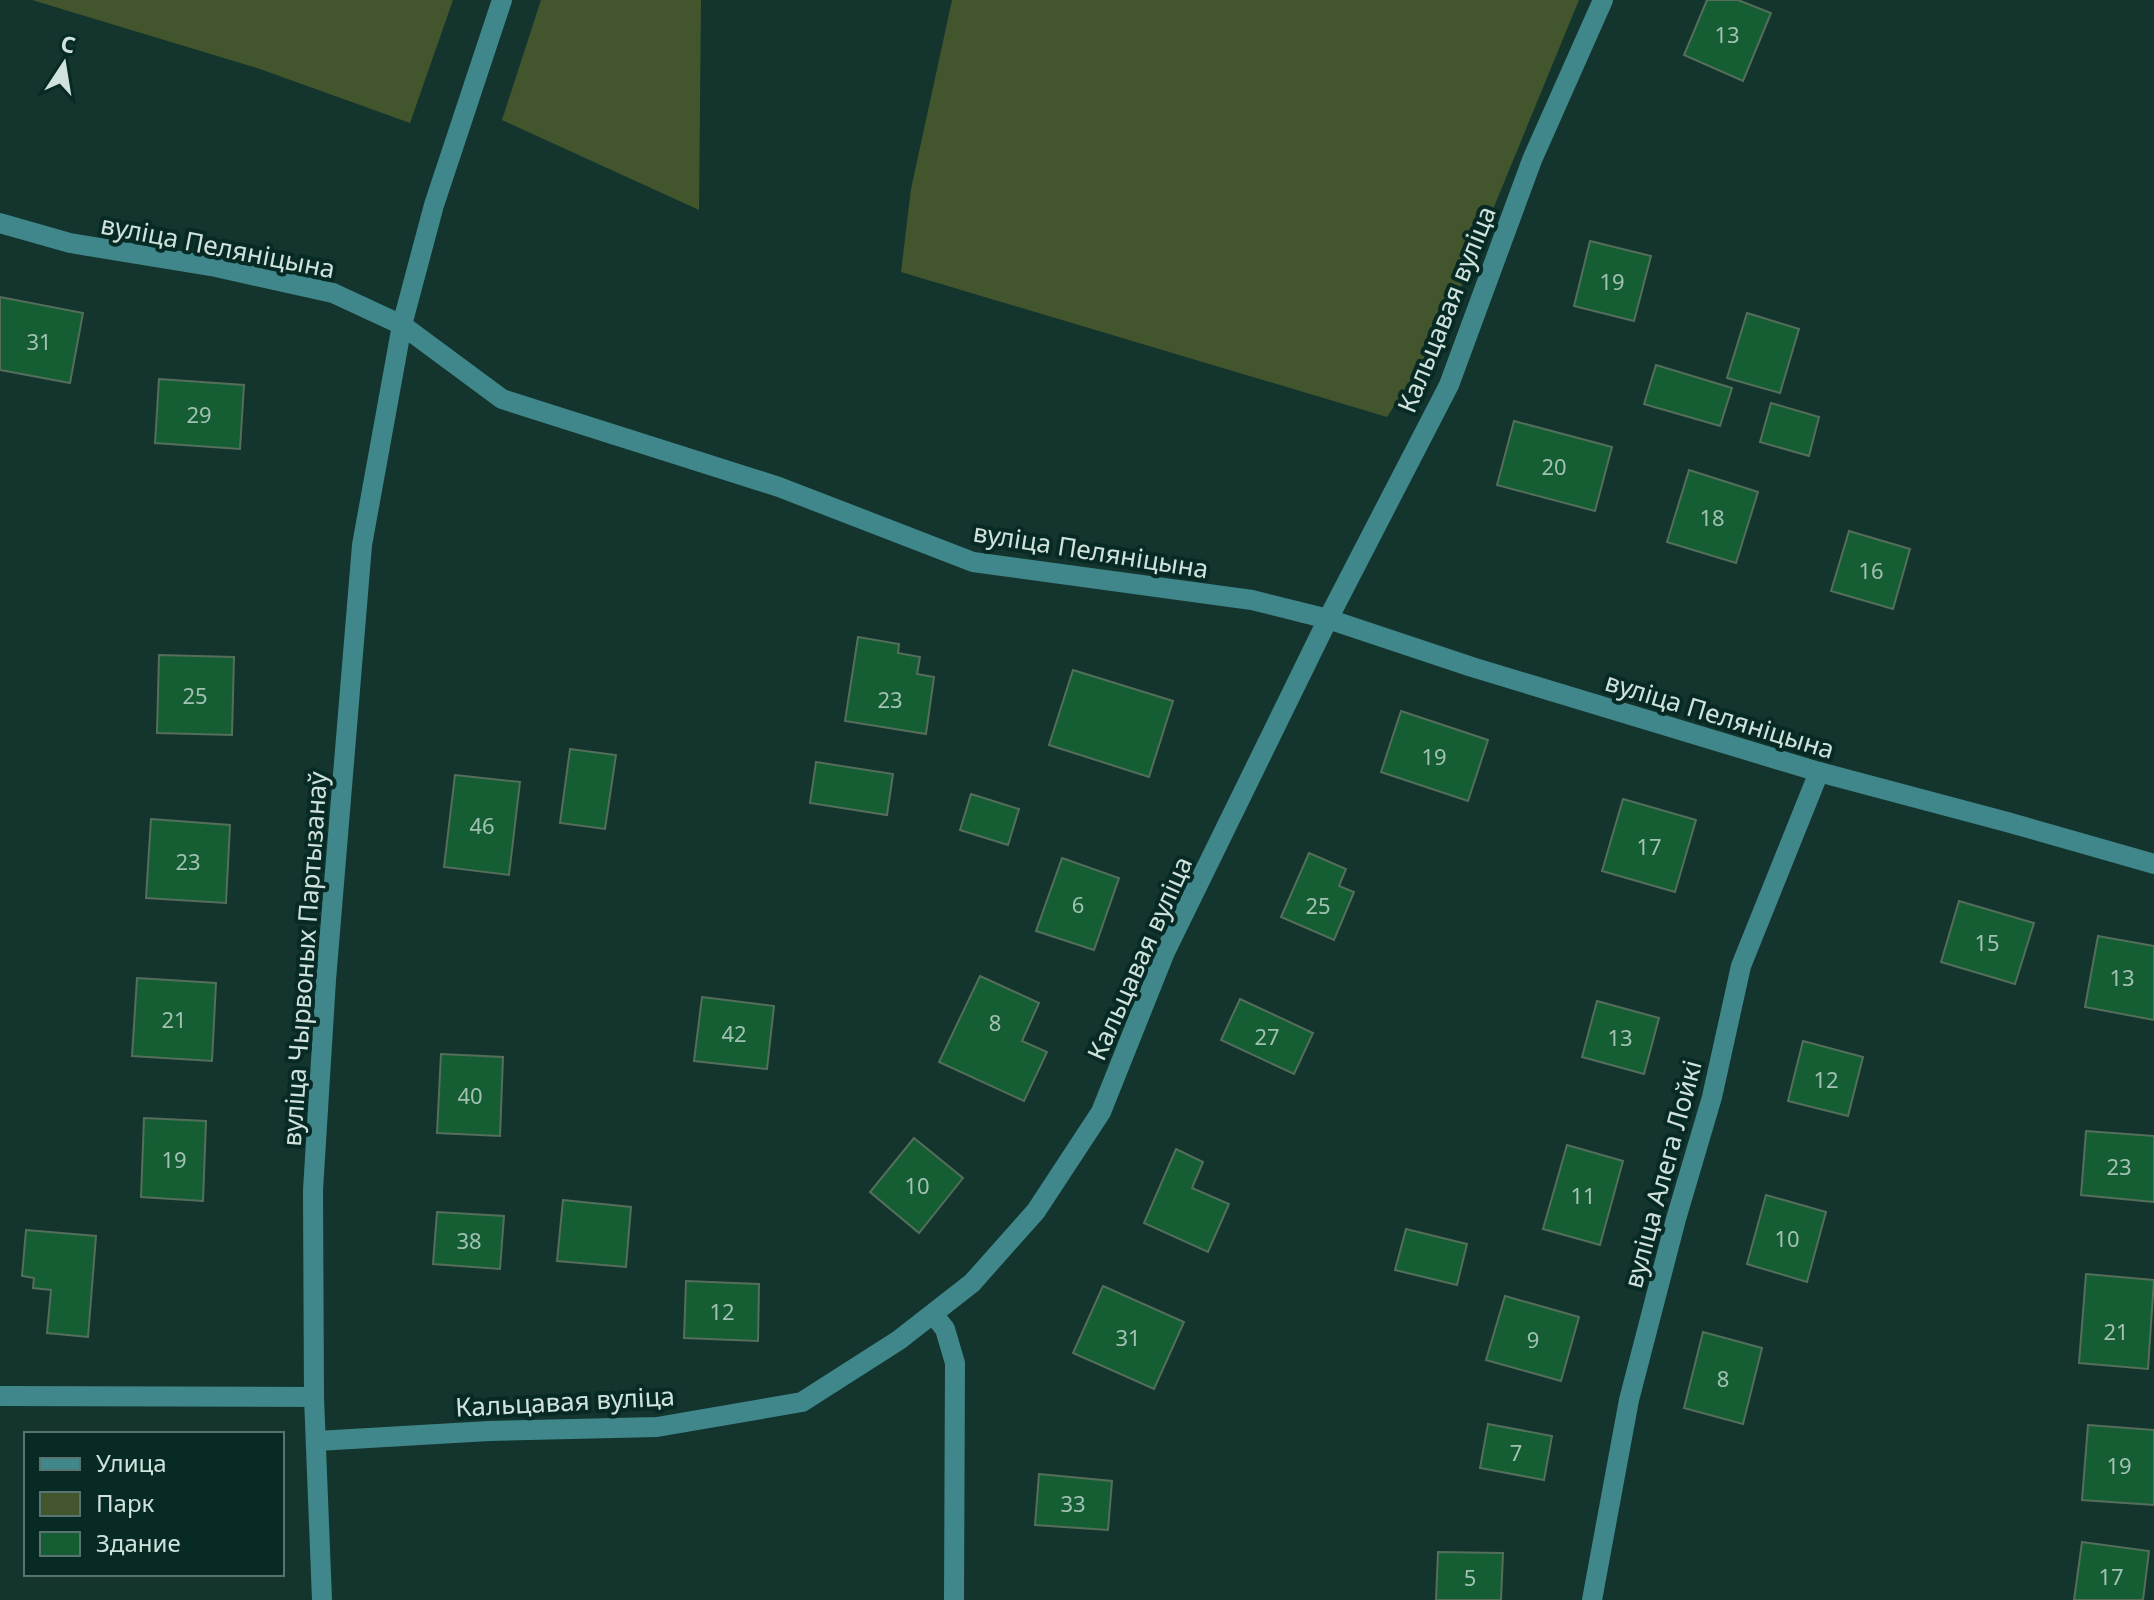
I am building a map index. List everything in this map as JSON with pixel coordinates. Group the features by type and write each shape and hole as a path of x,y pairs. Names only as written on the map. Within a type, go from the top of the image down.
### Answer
{"street":[{"name":"вуліца Чырвоных Партызанаў","path":"322,1600 314,1397 313,1190 327,966 362,545 402,325 434,205 502,0"},
{"name":"Кальцавая вуліца","path":"317,1441 489,1431 657,1427 802,1402 899,1340 972,1283 1036,1211 1101,1112 1165,952 1328,619 1449,385 1532,160 1603,0"},
{"name":"вуліца Пеляніцына","path":"0,223 70,243 216,267 333,293 402,325 502,399 779,487 973,562 1252,600 1328,619 1472,667 1819,772 2154,864"},
{"name":"вуліца Алега Лойкі","path":"1592,1600 1629,1400 1676,1219 1712,1097 1741,966 1819,772"},
{"path":"933,1314 945,1329 955,1363 954,1600"},
{"path":"0,1396 314,1397"}],"green space":[{"path":"32,0 453,0 410,123 260,69"},
{"path":"541,0 701,0 699,210 502,120"},
{"path":"952,0 1579,0 1443,331 1387,417 901,272 911,189"}],"building":[{"path":"1707,0 1738,0 1771,13 1743,81 1684,55"},
{"path":"1590,241 1651,256 1634,321 1574,306"},
{"path":"0,297 83,313 70,383 0,370"},
{"path":"1747,313 1799,329 1780,393 1727,378"},
{"path":"1656,365 1732,388 1720,426 1644,404"},
{"path":"159,379 244,385 240,449 155,443"},
{"path":"1771,403 1819,417 1809,456 1760,442"},
{"path":"1514,421 1612,447 1595,511 1497,485"},
{"path":"1689,470 1758,492 1736,563 1667,542"},
{"path":"1849,531 1910,549 1893,609 1831,591"},
{"path":"858,637 899,644 898,653 920,657 917,674 934,677 926,734 845,721"},
{"path":"159,655 234,657 232,735 157,733"},
{"path":"1073,670 1173,701 1149,777 1049,745"},
{"path":"1401,711 1488,740 1468,801 1381,772"},
{"path":"570,749 616,755 605,829 560,823"},
{"path":"816,762 893,774 887,815 810,803"},
{"path":"455,775 520,782 509,875 444,867"},
{"path":"971,794 1019,809 1008,845 960,830"},
{"path":"1623,799 1696,820 1675,892 1602,871"},
{"path":"151,819 230,825 226,903 146,898"},
{"path":"1309,853 1346,869 1339,886 1354,892 1334,940 1281,917"},
{"path":"1062,858 1119,878 1094,950 1036,931"},
{"path":"1959,901 2034,923 2015,984 1941,962"},
{"path":"2098,936 2154,946 2154,1020 2085,1007"},
{"path":"980,976 1039,1003 1022,1041 1047,1052 1024,1101 939,1062"},
{"path":"137,978 216,983 212,1061 132,1056"},
{"path":"702,997 774,1006 767,1069 694,1061"},
{"path":"1240,999 1313,1033 1294,1074 1221,1040"},
{"path":"1597,1001 1659,1018 1644,1074 1582,1057"},
{"path":"1803,1041 1863,1057 1848,1116 1788,1101"},
{"path":"441,1054 503,1057 500,1136 437,1133"},
{"path":"144,1118 206,1121 203,1201 141,1197"},
{"path":"2086,1131 2154,1136 2154,1202 2081,1195"},
{"path":"914,1138 963,1178 919,1233 870,1192"},
{"path":"1567,1145 1623,1161 1600,1245 1543,1229"},
{"path":"1176,1149 1203,1162 1192,1188 1229,1204 1208,1252 1144,1223"},
{"path":"1766,1195 1826,1212 1807,1282 1747,1264"},
{"path":"563,1200 631,1207 626,1267 557,1261"},
{"path":"437,1212 504,1216 500,1269 433,1264"},
{"path":"1406,1229 1467,1244 1457,1285 1395,1270"},
{"path":"26,1230 96,1236 88,1337 47,1333 51,1290 33,1288 34,1278 22,1276"},
{"path":"2086,1274 2154,1280 2148,1369 2079,1363"},
{"path":"686,1281 759,1284 758,1341 684,1338"},
{"path":"1103,1286 1184,1322 1154,1389 1073,1353"},
{"path":"1505,1296 1579,1317 1561,1381 1486,1360"},
{"path":"1703,1332 1762,1348 1743,1424 1684,1408"},
{"path":"1488,1424 1552,1436 1544,1480 1480,1468"},
{"path":"2088,1425 2154,1430 2154,1505 2082,1500"},
{"path":"1039,1474 1112,1481 1108,1530 1035,1525"},
{"path":"2082,1542 2149,1551 2143,1600 2074,1600"},
{"path":"1438,1552 1503,1553 1501,1600 1436,1600"}]}
